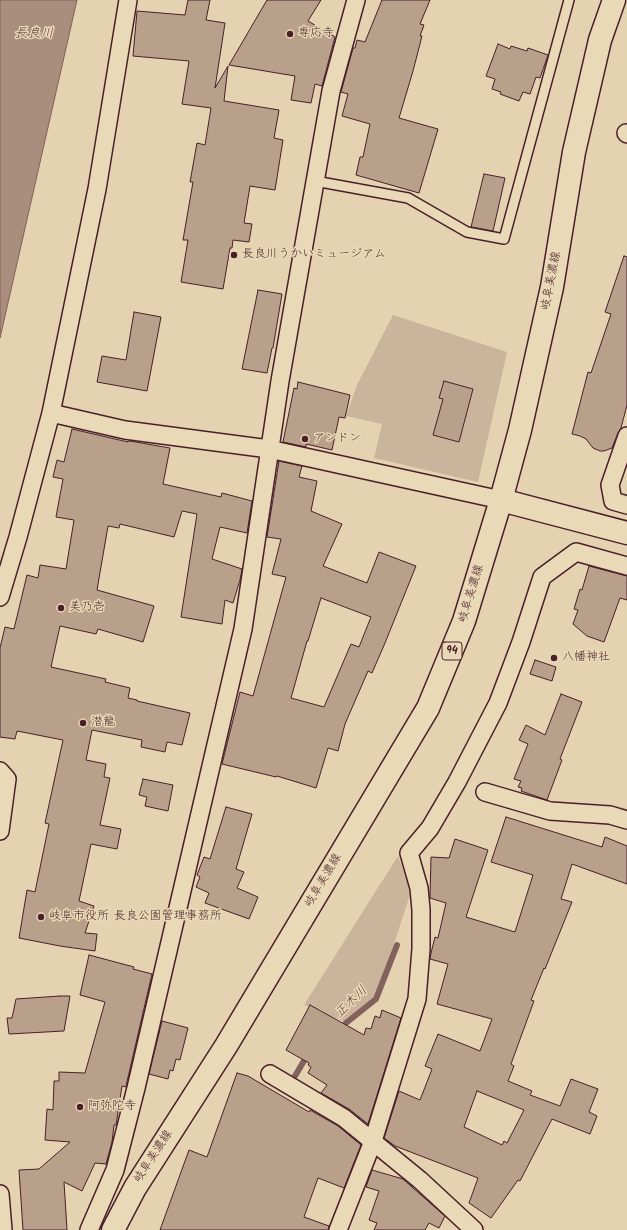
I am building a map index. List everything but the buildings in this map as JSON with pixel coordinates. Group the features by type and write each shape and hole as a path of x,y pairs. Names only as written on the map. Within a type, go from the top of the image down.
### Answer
{"main road":[{"name":"岐阜美濃線","path":"113,1230 135,1188 226,1046 428,708 464,621 501,500 520,430 552,287 574,152 600,40 614,0"},
{"path":"501,500 545,513 627,533"}],"street":[{"path":"0,597 18,537 51,413 97,189 128,0"},
{"path":"89,1230 115,1170 136,1088 243,629 269,449 331,91 356,0"},
{"path":"51,413 125,430 269,449 501,500"},
{"path":"627,436 610,485 613,501 627,505"},
{"path":"338,1230 373,1141 417,999 421,949 421,910 419,888 409,852 430,828 457,782 498,703 521,642 542,577 576,552 627,566"},
{"path":"0,771 7,779 0,831"},
{"path":"485,792 550,811 610,815 627,820"},
{"path":"270,1074 344,1118 420,1180 474,1230"},
{"path":"0,1194 2,1230"}],"lane":[{"path":"315,181 408,198 467,232 504,239 569,0"}],"shaded area":[{"path":"393,315 507,352 478,482 374,458 382,424 346,416 357,385"},
{"path":"398,856 411,892 376,998 345,1022 304,1005"}],"water":[{"name":"長良川","path":"0,0 77,0 0,338"}],"waterway":[{"name":"正木川","path":"340,1031 346,1023 376,999 397,945"},
{"name":"正木川","path":"295,1076 308,1054"}],"place":[{"name":"専応寺","path":"290,34"},
{"name":"長良川うかいミュージアム","path":"234,255"},
{"name":"アンドン","path":"305,439"},
{"name":"美乃壱","path":"61,608"},
{"name":"八幡神社","path":"554,658"},
{"name":"潜龍","path":"83,723"},
{"name":"岐阜市役所 長良公園管理事務所","path":"41,917"},
{"name":"阿弥陀寺","path":"80,1107"}]}
